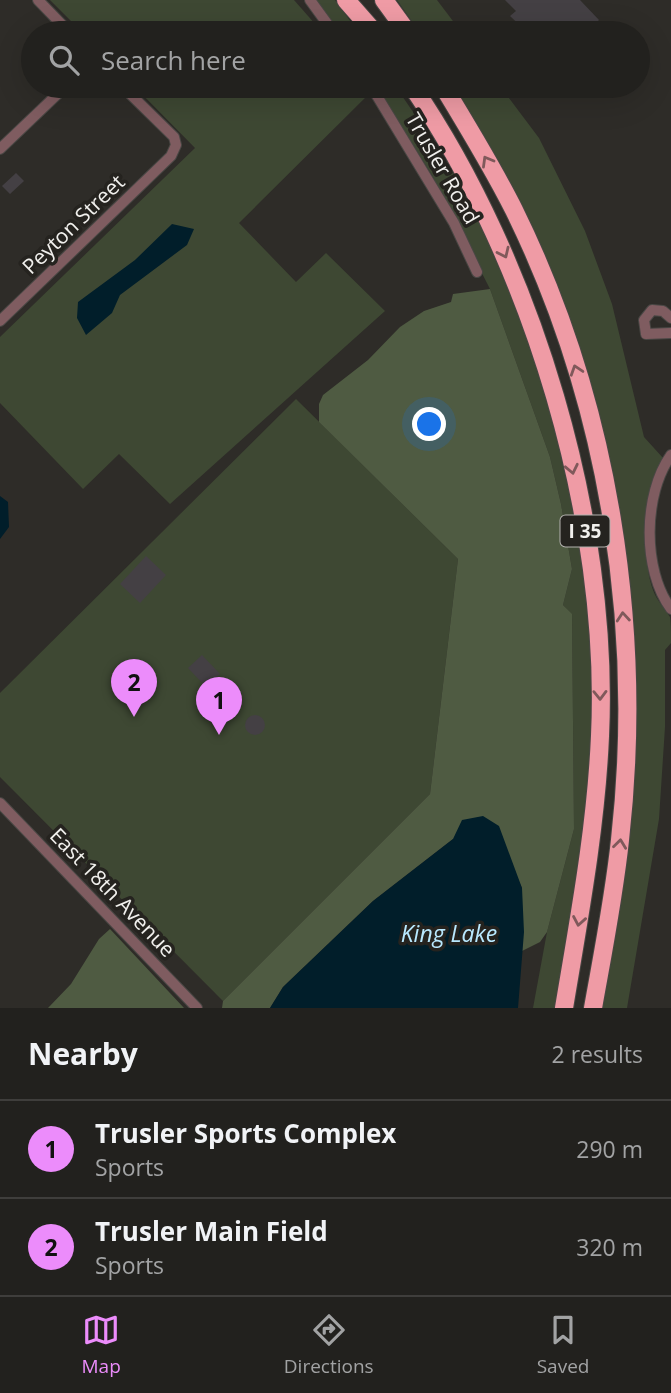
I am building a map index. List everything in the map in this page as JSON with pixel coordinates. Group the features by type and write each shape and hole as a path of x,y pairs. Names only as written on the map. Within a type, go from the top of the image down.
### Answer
{"highway":[{"path":"349,0 366,21"},
{"path":"385,0 399,21"},
{"name":"I 35","path":"419,98 468,179 506,258 536,334 564,431 585,532 599,659 601,734 586,883 564,1008"},
{"name":"I 35","path":"450,98 514,212 556,310 596,441 616,543 626,648 625,764 614,886 593,1008"}],"street":[{"path":"38,0 58,21"},
{"path":"310,0 325,21"},
{"path":"0,149 53,98"},
{"name":"Peyton Street","path":"0,321 173,153 176,145 174,137 134,98"},
{"name":"Trusler Road","path":"378,98 454,223 477,272"},
{"path":"671,318 663,311 652,310 644,320 646,334 671,333"},
{"path":"671,455 659,474 651,522 656,579 671,609"},
{"name":"East 18th Avenue","path":"0,803 197,1008"}],"green space":[{"path":"50,0 294,0 312,21 71,21"},
{"path":"316,0 335,0 350,21 331,21"},
{"path":"397,0 437,0 453,21 412,21"},
{"path":"146,98 365,98 239,223 296,282 326,253 385,311 170,504 119,454 83,489 0,403 0,337 195,148"},
{"path":"384,98 403,98 441,154 481,225 512,293 538,363 559,435 587,585 593,660 593,736 588,810 557,1008 533,1008 547,932 574,829 572,615 563,605 572,569 550,457 490,289 432,175"},
{"path":"460,98 509,98 539,138 585,231 612,304 644,437 663,458 649,505 646,541 653,590 670,617 671,643 665,650 665,727 659,819 627,1008 601,1008 627,852 634,775 634,641 621,529 504,174"},
{"path":"490,289 550,457 572,569 563,605 572,614 574,829 547,932 540,942 522,951 522,888 511,864 453,839 373,901 283,987 270,1008 222,1008 223,1001 430,794 458,559 319,422 319,404 323,395 368,360 400,327 424,311 451,302 453,294"},
{"path":"296,399 458,559 430,794 223,1001 0,777 0,693"},
{"path":"110,929 184,1008 48,1008 71,984 99,939"}],"water":[{"path":"172,224 194,229 187,245 120,295 112,313 86,335 77,318 78,302 135,260"},
{"path":"0,496 8,502 9,527 0,539"},
{"name":"King Lake","path":"483,816 499,826 522,888 524,932 518,1008 270,1008 283,987 373,901 453,839 462,820"}],"building":[{"path":"505,0 580,0 599,20 515,21 510,16 516,11"},
{"path":"16,173 24,181 10,194 2,186"},
{"path":"146,556 166,575 140,603 120,584"},
{"path":"202,655 220,674 206,687 188,668"},
{"path":"255,715 262,718 265,725 262,732 255,735 248,732 245,725 248,718"}],"place":[{"name":"Trusler Main Field","path":"134,717"},
{"name":"Trusler Sports Complex","path":"219,735"}]}
